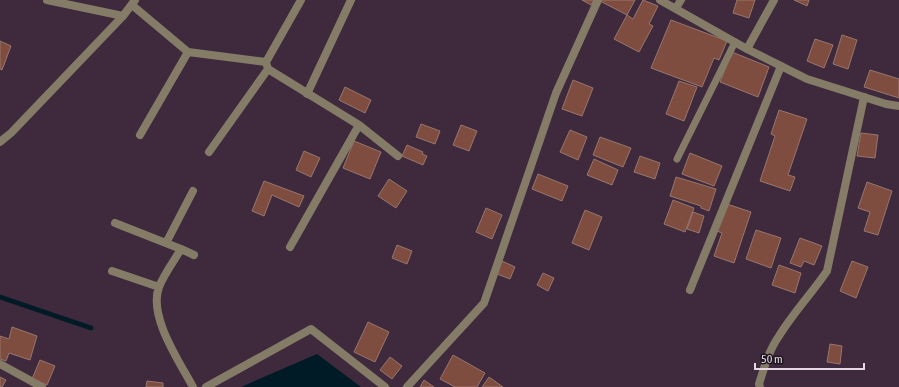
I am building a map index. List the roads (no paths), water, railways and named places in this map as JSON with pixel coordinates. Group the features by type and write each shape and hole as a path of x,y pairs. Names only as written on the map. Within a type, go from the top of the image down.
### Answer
{"street":[{"path":"47,0 123,16"},
{"path":"209,152 267,66 301,0"},
{"path":"307,94 351,0"},
{"path":"407,387 484,303 556,93 598,0"},
{"path":"660,0 747,49 808,79 864,97 899,106"},
{"path":"676,8 681,0"},
{"path":"747,49 774,0"},
{"path":"0,142 11,134 123,16 134,2 188,52 267,66 307,94 359,125 398,156"},
{"path":"140,135 188,52"},
{"path":"690,290 781,66"},
{"path":"760,387 759,384 765,363 779,336 827,271 864,97"},
{"path":"290,247 359,125"},
{"path":"166,243 193,191"},
{"path":"115,223 194,255"},
{"path":"181,249 159,287 156,304 159,320 193,387"},
{"path":"112,271 159,287"},
{"path":"206,387 311,329 385,387"},
{"path":"0,364 42,387"}],"lane":[{"path":"677,158 735,42"}],"water":[{"path":"317,354 361,387 241,387"}],"waterway":[{"path":"0,297 91,328"}]}
